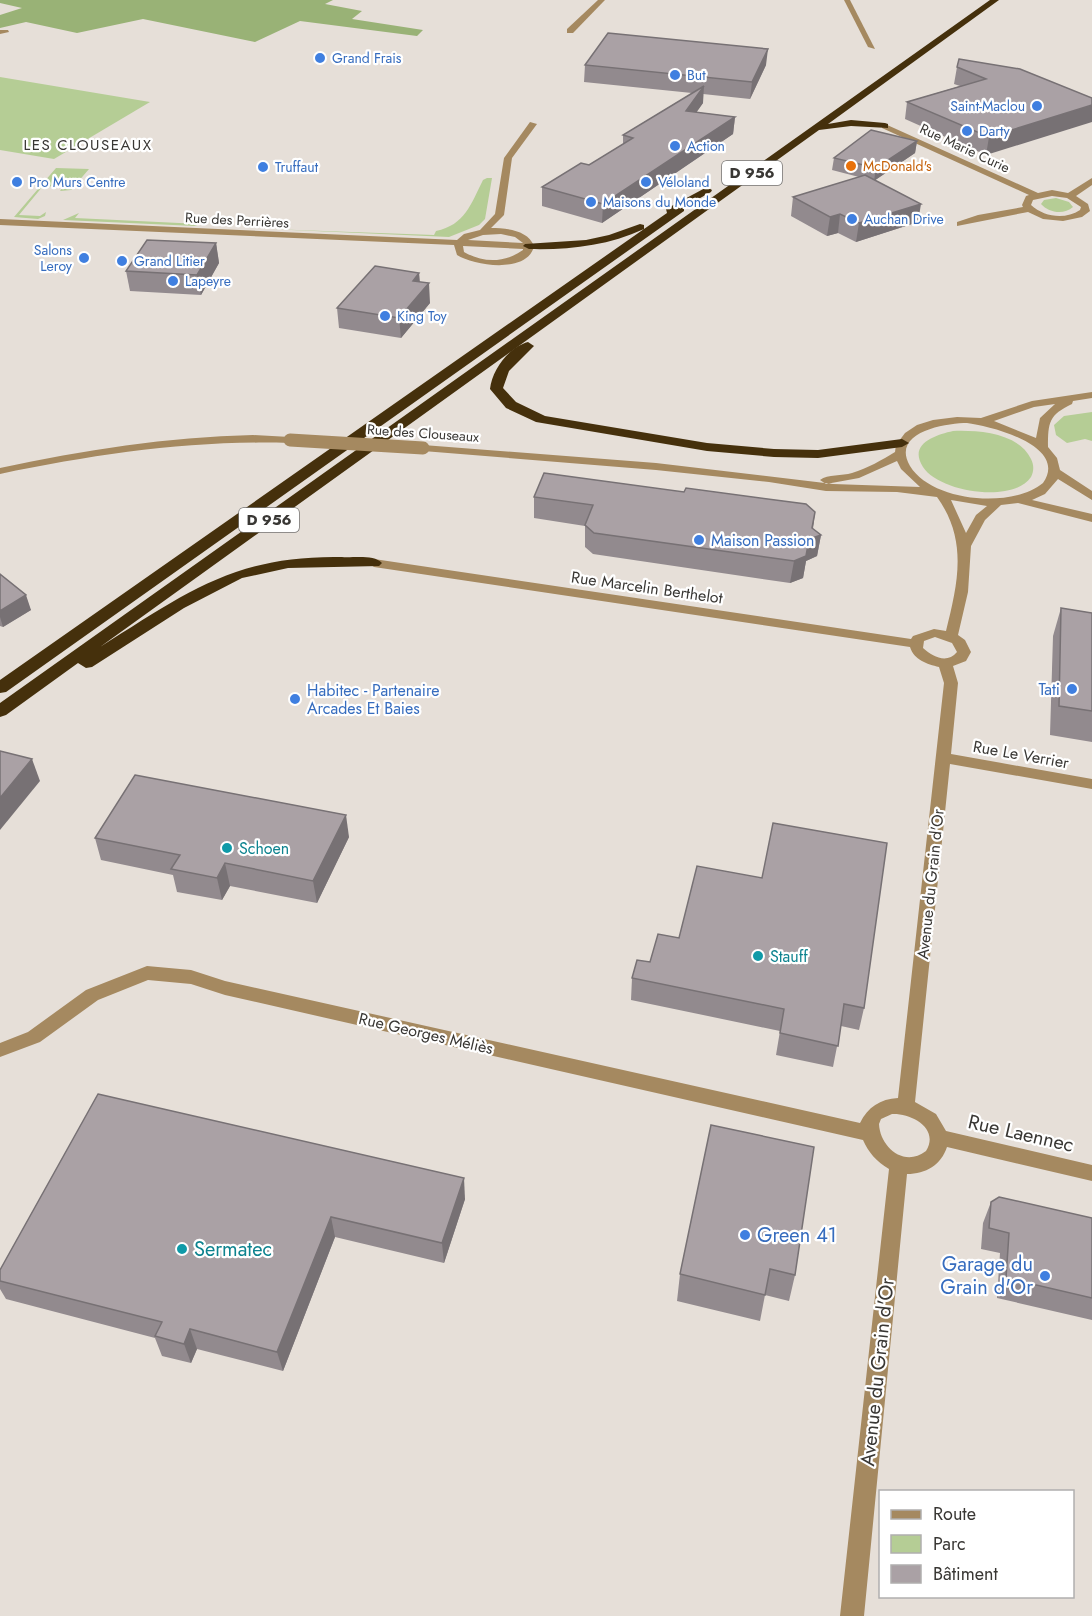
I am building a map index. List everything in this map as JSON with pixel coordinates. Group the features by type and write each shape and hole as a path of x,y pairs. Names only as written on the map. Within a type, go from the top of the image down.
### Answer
{"highway":[{"path":"932,33 978,0"},
{"name":"D 956","path":"0,713 814,129 897,64 992,2"},
{"name":"D 956","path":"897,64 913,46"},
{"path":"840,98 858,85"},
{"path":"814,129 851,123 885,126"},
{"name":"D 956","path":"0,688 712,187 640,227 609,240 564,247 529,246"},
{"name":"D 956","path":"537,327 532,343 511,360 500,373 496,389 511,405 542,419 748,451 816,453 900,449"},
{"name":"D 956","path":"0,713 196,596 238,575 287,565 328,561 374,563"},
{"name":"D 956","path":"0,679 132,596"}],"street":[{"path":"570,31 602,0"},
{"path":"847,0 872,47"},
{"path":"483,232 499,215 508,158 533,124"},
{"name":"Rue Marie Curie","path":"885,126 1035,195"},
{"path":"1070,196 1092,181"},
{"path":"1030,209 1026,201 1035,195 1052,193 1070,196 1085,206 1085,211 1080,215"},
{"path":"960,224 1030,209 1054,217 1080,215 1092,221"},
{"path":"499,215 508,232"},
{"name":"Rue des Perrières","path":"0,223 529,246"},
{"path":"483,232 508,232 524,238 529,246 523,256 492,263 465,257 460,253 458,244 467,236 483,232"},
{"path":"981,422 1032,404 1089,396"},
{"path":"1042,447 1043,421 1047,414 1065,403 1089,396"},
{"name":"Rue des Clouseaux","path":"781,480 836,480 857,476 886,463 900,449 908,436 922,427 959,420 981,422"},
{"path":"900,449 902,466 911,476 937,492 960,500 997,503 1019,500 1039,492 1051,482 1054,471 1051,459 1042,447 1026,436 981,422"},
{"name":"Rue des Clouseaux","path":"0,471 104,450 186,439 245,438 564,458 781,480 830,488 937,492"},
{"name":"Rue des Clouseaux","path":"0,478 63,458"},
{"path":"1054,471 1092,496"},
{"path":"937,492 946,501 965,546"},
{"path":"1019,500 1092,518"},
{"path":"951,636 962,592 965,546 980,518 997,503"},
{"name":"Rue Marcelin Berthelot","path":"374,563 915,644"},
{"path":"934,633 951,636 963,646 964,652 961,658 945,663 932,662 921,656 915,644 918,639 934,633"},
{"name":"Avenue du Grain d'Or","path":"906,1106 951,683 945,663"},
{"name":"Rue Le Verrier","path":"943,758 1092,784"},
{"name":"Rue Georges Méliès","path":"0,1050 34,1036 92,995 147,973 191,977 225,988 869,1133"},
{"path":"906,1106 928,1117 940,1137 937,1153 924,1163 910,1166 884,1157 873,1144 869,1133 874,1115 886,1107 906,1106"},
{"name":"Rue Laennec","path":"940,1137 1092,1173"},
{"name":"Avenue du Grain d'Or","path":"852,1616 899,1164"}],"green space":[{"path":"0,0 333,0 325,4 362,11 352,19 423,30 417,36 300,21 255,42 143,19 77,33 26,22 0,28 0,15 22,8 0,3"},
{"path":"0,77 150,102 54,159 0,150"},
{"path":"56,168 89,169 71,190 60,191 63,187 43,186 19,215 40,216 46,212 45,216 38,219 14,217"},
{"path":"492,178 485,219 479,225 449,237 269,229 434,235 436,231 460,219 471,205 483,180"},
{"path":"1056,198 1069,202 1073,207 1057,212 1041,204 1044,200"},
{"path":"79,213 75,218 200,224 195,226 63,220"},
{"path":"1092,412 1092,441 1085,439 1067,443 1056,435 1054,425 1064,416"},
{"path":"953,431 974,431 1008,438 1025,450 1032,461 1031,477 1022,485 1009,490 976,492 944,483 931,476 919,459 921,447 932,438"}],"building":[{"path":"608,33 768,49 752,82 585,65"},
{"path":"959,59 1020,69 1092,98 1092,105 989,137 907,102 986,79 957,67"},
{"path":"704,86 686,111 735,117 603,204 542,187 581,163 589,165 633,138 623,135"},
{"path":"871,130 917,141 876,168 834,158"},
{"path":"865,175 921,204 859,223 840,214 830,217 793,197"},
{"path":"147,240 216,243 197,275 126,271"},
{"path":"375,266 419,273 413,281 429,283 399,318 337,308"},
{"path":"544,473 684,492 686,488 806,504 815,512 812,528 821,535 809,539 806,556 794,561 594,533 585,525 593,505 534,497"},
{"path":"0,574 26,595 0,611"},
{"path":"1061,608 1092,613 1092,711 1059,706"},
{"path":"0,751 32,759 0,798"},
{"name":"Schoen","path":"135,775 346,815 313,881 225,863 217,878 171,869 180,855 95,838"},
{"name":"Stauff","path":"773,823 887,843 864,1008 844,1004 838,1046 780,1033 784,1009 632,978 637,960 650,962 658,934 679,938 697,866 762,878"},
{"name":"Sermatec","path":"98,1094 464,1178 442,1243 331,1217 277,1352 190,1329 184,1344 155,1336 162,1322 0,1281 0,1270"},
{"name":"Green 41","path":"711,1125 814,1147 795,1275 770,1269 765,1295 680,1274"},
{"name":"Garage du Grain d'Or","path":"999,1197 1092,1218 1092,1298 1006,1278 1009,1233 989,1228 991,1202"}],"place":[{"name":"Grand Frais","path":"320,58"},
{"name":"But","path":"675,75"},
{"name":"Saint-Maclou","path":"1037,106"},
{"name":"Darty","path":"967,131"},
{"name":"Action","path":"675,146"},
{"name":"McDonald's","path":"851,166"},
{"name":"Truffaut","path":"263,167"},
{"name":"Pro Murs Centre","path":"17,182"},
{"name":"Véloland","path":"646,182"},
{"name":"Maisons du Monde","path":"591,202"},
{"name":"Auchan Drive","path":"852,219"},
{"name":"Salons Leroy","path":"84,258"},
{"name":"Grand Litier","path":"122,261"},
{"name":"Lapeyre","path":"173,281"},
{"name":"King Toy","path":"385,316"},
{"name":"Maison Passion","path":"699,540"},
{"name":"Tati","path":"1072,689"},
{"name":"Habitec - Partenaire Arcades Et Baies","path":"295,699"},
{"name":"Schoen","path":"227,848"},
{"name":"Stauff","path":"758,956"},
{"name":"Green 41","path":"745,1235"},
{"name":"Sermatec","path":"182,1249"},
{"name":"Garage du Grain d'Or","path":"1045,1276"}],"district":[{"name":"LES CLOUSEAUX","path":"88,145"}]}
